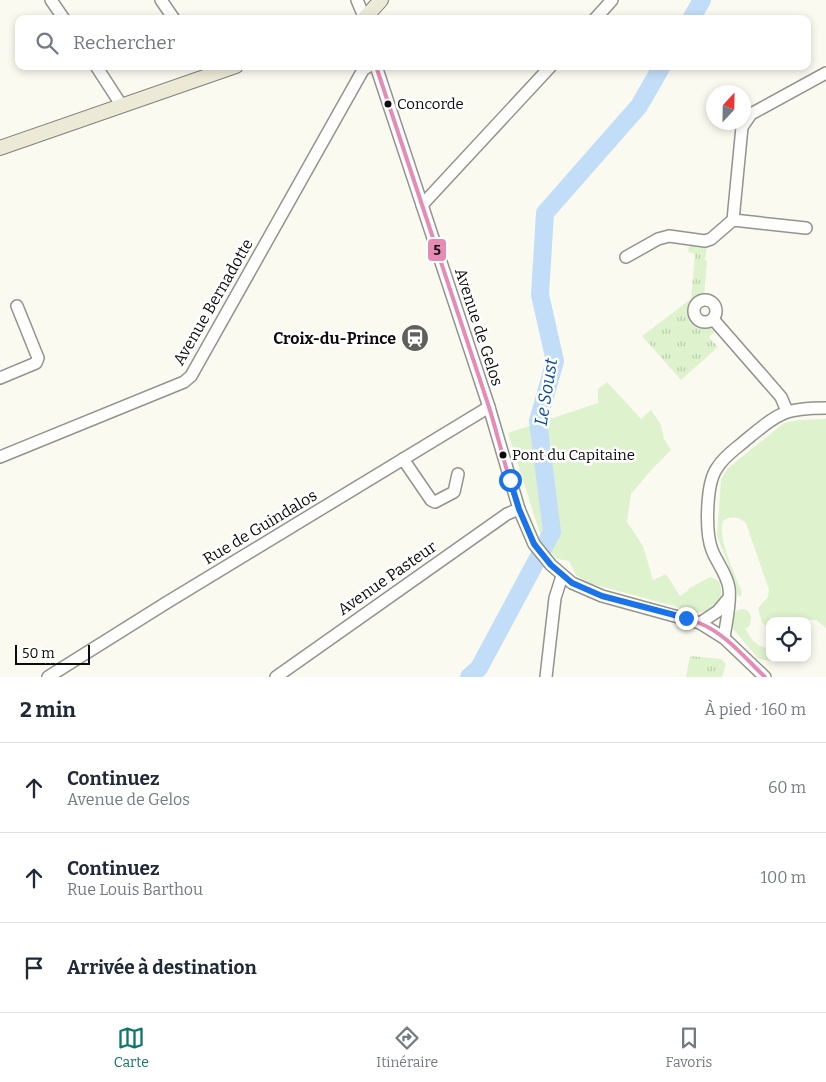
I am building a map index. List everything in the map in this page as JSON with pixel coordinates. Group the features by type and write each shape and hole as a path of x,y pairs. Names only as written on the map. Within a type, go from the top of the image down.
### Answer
{"main road":[{"path":"368,15 381,0"},
{"path":"0,148 122,106 211,70"}],"street":[{"path":"51,0 61,15"},
{"path":"160,0 171,15"},
{"path":"357,0 364,15"},
{"path":"599,15 612,0"},
{"path":"99,70 122,106"},
{"name":"Avenue Bernadotte","path":"0,457 184,382 191,376 363,70"},
{"name":"Avenue de Gelos","path":"377,70 489,407 519,509 534,544 562,576 580,588 602,596 700,623 724,638 765,677"},
{"path":"422,205 547,70"},
{"path":"626,257 658,239 669,236 705,241 712,239 733,220 742,127 746,120 751,114 826,73"},
{"path":"733,220 806,228"},
{"path":"0,378 36,363 38,358 18,306"},
{"path":"713,319 781,397 787,411"},
{"name":"Rue de Guindalos","path":"48,677 489,407"},
{"path":"724,638 728,600 727,580 712,550 708,537 710,480 723,460 773,418 787,411 802,408 826,408"},
{"path":"403,459 431,500 435,502 454,492 458,474"},
{"name":"Avenue Pasteur","path":"276,677 507,514 519,509"},
{"path":"546,677 555,598 562,576"},
{"path":"700,623 718,611 728,600"}],"green space":[{"path":"690,242 707,245 704,296 697,300 693,306 691,312 692,320 701,326 712,325 716,331 709,337 718,347 681,380 642,336 691,299 695,254 688,252"},
{"path":"607,382 641,419 651,410 661,425 664,439 671,450 631,494 627,522 643,546 653,580 666,574 680,596 688,589 710,577 719,581 721,597 714,609 699,612 691,611 588,583 576,575 569,561 557,559 543,543 508,433 598,403 598,389"},
{"path":"826,419 826,628 816,620 811,620 811,617 766,617 766,626 762,623 758,608 768,597 769,590 746,523 738,518 730,518 724,520 722,526 724,545 742,592 741,597 737,595 735,582 717,536 721,480 728,468 784,423 798,420"},
{"path":"738,610 748,611 751,616 750,625 746,629 752,640 766,648 766,660 759,659 733,629 732,617"},
{"path":"690,656 721,659 726,664 722,677 686,677"}],"waterway":[{"name":"Le Soust","path":"693,15 702,0"},
{"name":"Le Soust","path":"469,677 479,668 552,532 538,421 555,361 540,295 545,213 639,106 660,70"}],"transit line":[{"name":"5","path":"377,70 488,404 512,490 529,532 540,551 552,566 568,579 585,589 622,602 680,616 708,627 734,647 765,677"}],"place":[{"name":"Concorde","path":"388,104"},
{"name":"Croix-du-Prince","path":"415,338"},
{"name":"Pont du Capitaine","path":"503,455"}],"route":[{"path":"510,480 519,509 534,544 562,576 580,588 602,596 686,618"}]}
